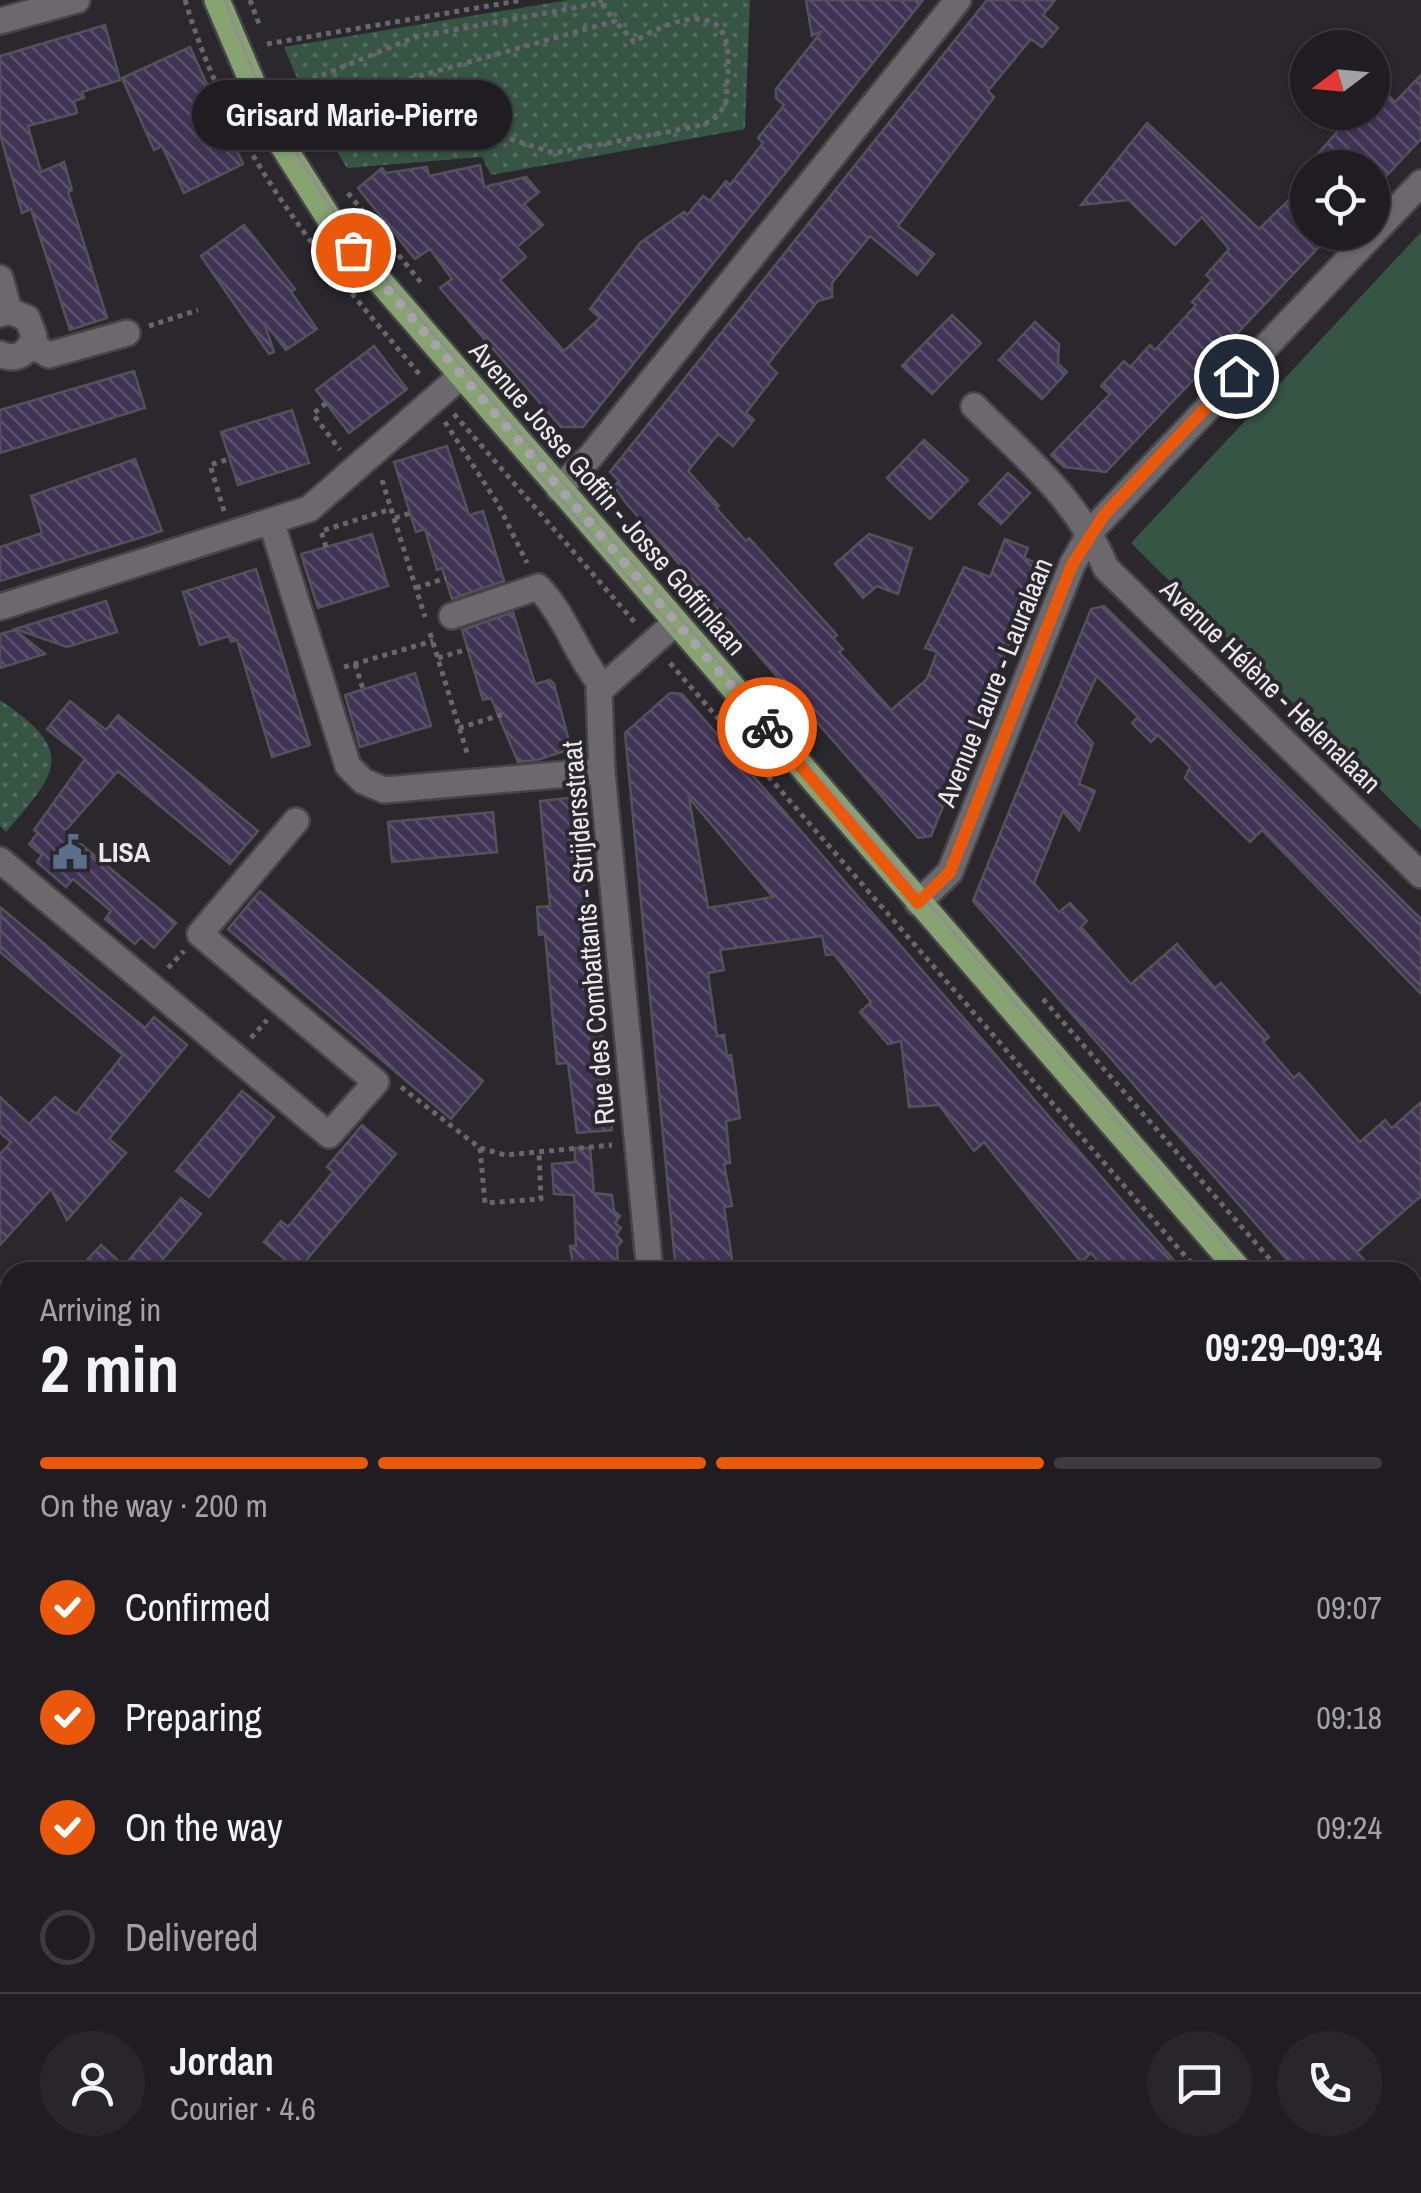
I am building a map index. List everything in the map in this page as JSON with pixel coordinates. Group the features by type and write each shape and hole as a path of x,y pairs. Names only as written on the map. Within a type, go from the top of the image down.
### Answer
{"main road":[{"name":"Avenue Josse Goffin - Josse Goffinlaan","path":"217,0 250,84 296,170 339,234 1232,1262"}],"street":[{"path":"0,21 76,0"},
{"path":"559,489 591,456 958,0"},
{"name":"Avenue Laure - Lauralaan","path":"918,903 950,872 1072,565 1091,531 1421,183"},
{"path":"0,278 5,312 27,318 34,336 32,345 16,357 2,358"},
{"path":"32,345 49,355 127,333"},
{"path":"0,608 309,509 461,376"},
{"name":"Avenue Hélène - Helenalaan","path":"974,406 1067,499 1091,531 1106,568 1421,876"},
{"path":"271,521 348,766 363,781 384,790 602,771"},
{"path":"452,616 538,588 558,608 580,659 603,687 676,622"},
{"name":"Rue des Combattants - Strijdersstraat","path":"603,687 598,691 602,771 649,1262"},
{"path":"0,860 329,1135 376,1082 200,934 285,826"}],"path":[{"path":"266,44 524,0"},
{"path":"294,87 415,37 601,2 634,42 667,20 690,13 708,18 727,42 726,106 712,121 693,127 554,153 436,115 330,137 324,109 334,100 615,21"},
{"path":"127,333 198,310"},
{"path":"326,403 313,414 354,468"},
{"path":"229,459 210,464 231,533"},
{"path":"326,547 321,531 392,509"},
{"path":"394,518 410,513"},
{"path":"416,588 446,578"},
{"path":"316,666 338,660 341,668 433,641"},
{"path":"438,658 468,649"},
{"path":"355,664 363,690"},
{"path":"459,728 504,714"},
{"path":"151,988 200,934"},
{"path":"908,936 1191,1262"},
{"path":"1032,987 1272,1262"},
{"path":"235,1057 282,1002"},
{"path":"376,1082 399,1085 480,1148 505,1155 615,1144"},
{"path":"480,1148 485,1202 541,1198 539,1153"}],"green space":[{"path":"568,0 750,0 745,129 491,175 482,157 347,168 309,107 284,47"},
{"path":"1421,232 1421,830 1131,543"},
{"path":"0,700 41,734 51,763 38,793 6,832 0,826"}],"building":[{"path":"806,0 923,0 583,427 561,427 440,288 452,279 430,249 415,259 358,188 382,168 386,173 427,167 429,176 480,165 484,187 526,177 539,192 524,204 543,225 517,247 526,257 500,280 564,351 600,318 590,309 640,243 684,212 687,215 703,196 710,201 726,181 730,185 763,143 758,138 784,105 776,98 776,89 822,31 812,36"},
{"path":"987,0 1055,0 1043,15 1058,28 1042,47 1031,39 988,91 994,97 898,226 934,254 917,275 870,236 832,283 832,297 818,301 768,364 777,373 746,413 754,420 733,446 718,434 688,471 719,506 716,508 746,541 749,538 837,635 833,638 843,649 839,652 891,710 927,679 937,652 925,648 964,567 990,577 1005,539 1028,548 1024,558 1041,565 931,836 918,838 626,503 614,486 619,481 610,472"},
{"path":"105,25 120,80 82,92 84,98 74,101 77,113 28,126 41,172 64,162 72,190 68,192 107,318 70,330 31,209 22,213 0,134 0,56"},
{"path":"190,47 243,164 184,193 162,146 154,150 122,78"},
{"path":"1421,75 1421,139 1390,172 1390,150 1321,150 1339,130 1390,130 1390,97 1395,102"},
{"path":"1147,123 1259,229 1290,199 1290,250 1316,250 1106,472 1064,467 1051,455 1110,394 1101,386 1124,361 1130,367 1150,345 1155,350 1196,305 1192,302 1212,280 1206,275 1229,249 1202,217 1175,245 1129,200 1081,205"},
{"path":"244,225 295,289 291,292 317,329 286,350 264,322 274,352 269,354 201,256"},
{"path":"952,315 981,343 932,394 902,366"},
{"path":"1035,322 1059,344 1058,364 1067,372 1042,399 999,360"},
{"path":"374,346 407,389 349,433 316,390"},
{"path":"134,371 145,408 0,453 0,410"},
{"path":"292,410 309,463 238,485 221,432"},
{"path":"924,440 968,480 930,519 887,478"},
{"path":"447,446 469,515 483,511 504,581 452,599 442,568 437,570 425,529 416,532 394,462"},
{"path":"135,459 162,531 0,581 0,547 42,533 31,496"},
{"path":"1008,473 1030,493 1001,524 979,504"},
{"path":"372,534 388,586 318,608 301,554"},
{"path":"869,534 912,548 898,594 877,586 863,598 835,564"},
{"path":"256,569 310,745 272,757 237,640 231,642 229,636 200,645 183,592"},
{"path":"106,601 117,632 67,647 15,629"},
{"path":"1104,606 1421,919 1421,994 1262,830 1250,842 1185,778 1190,767 1158,735 1151,742 1132,723 1138,717 1097,676 1075,723 1093,743 1079,784 1095,791 1079,830 1063,811 1034,883 1059,912 1070,903 1087,921 1081,927 1131,984 1177,944 1215,988 1221,983 1269,1037 1263,1042 1294,1078 1299,1073 1360,1142 1385,1120 1392,1128 1421,1102 1421,1196 1357,1252 1366,1262 1289,1262 973,901 1091,609"},
{"path":"513,612 535,684 550,680 554,684 571,749 518,762 491,698 483,700 462,630"},
{"path":"15,630 45,654 0,668 0,634"},
{"path":"415,673 431,726 360,747 345,695"},
{"path":"670,693 682,694 1175,1262 1099,1262 1091,1253 1081,1262 984,1142 974,1151 939,1105 909,1107 901,1041 888,1044 860,1012 871,1002 834,954 826,955 822,936 720,950 724,970 708,973 717,1036 724,1035 727,1056 731,1055 740,1118 726,1121 730,1163 724,1164 732,1206 724,1207 732,1262 675,1262 625,733","holes":["689,798 773,897 708,908"]},
{"path":"70,701 106,730 118,715 258,831 230,864 118,771 65,831 176,923 154,948 141,937 135,944 105,919 111,911 73,879 66,887 37,862 42,855 29,844 38,833 34,830 85,759 47,729"},
{"path":"577,797 612,1130 577,1133 568,1063 557,1064 545,934 539,935 537,907 550,906 540,801"},
{"path":"493,812 497,852 392,862 388,822"},
{"path":"260,891 483,1081 451,1119 228,929"},
{"path":"0,907 145,1028 154,1017 187,1045 109,1139 126,1153 67,1220 51,1189 0,1245 0,1154 11,1142 0,1133 0,1097 29,1124 55,1097 76,1114 123,1055 0,952"},
{"path":"242,1091 274,1117 209,1197 176,1171"},
{"path":"362,1125 396,1154 305,1262 288,1262 264,1242 281,1221 288,1227 333,1172 327,1167"},
{"path":"575,1148 590,1148 594,1193 612,1195 614,1211 620,1216 615,1223 621,1228 616,1235 622,1241 617,1247 618,1262 572,1262 570,1246 576,1246 574,1195 554,1194 552,1164 575,1162"},
{"path":"181,1198 201,1214 160,1262 127,1262"},
{"path":"101,1245 120,1262 85,1262"}],"tram line":[{"path":"225,0 253,71 287,138 372,263 1240,1262"},
{"path":"531,465 675,631"}],"way so far":[{"path":"353,250 767,727"}],"place":[{"name":"Grisard Marie-Pierre","path":"353,250"},
{"name":"LISA","path":"70,852"}],"route":[{"path":"767,727 918,903 950,872 1072,565 1091,531 1236,376"}]}
